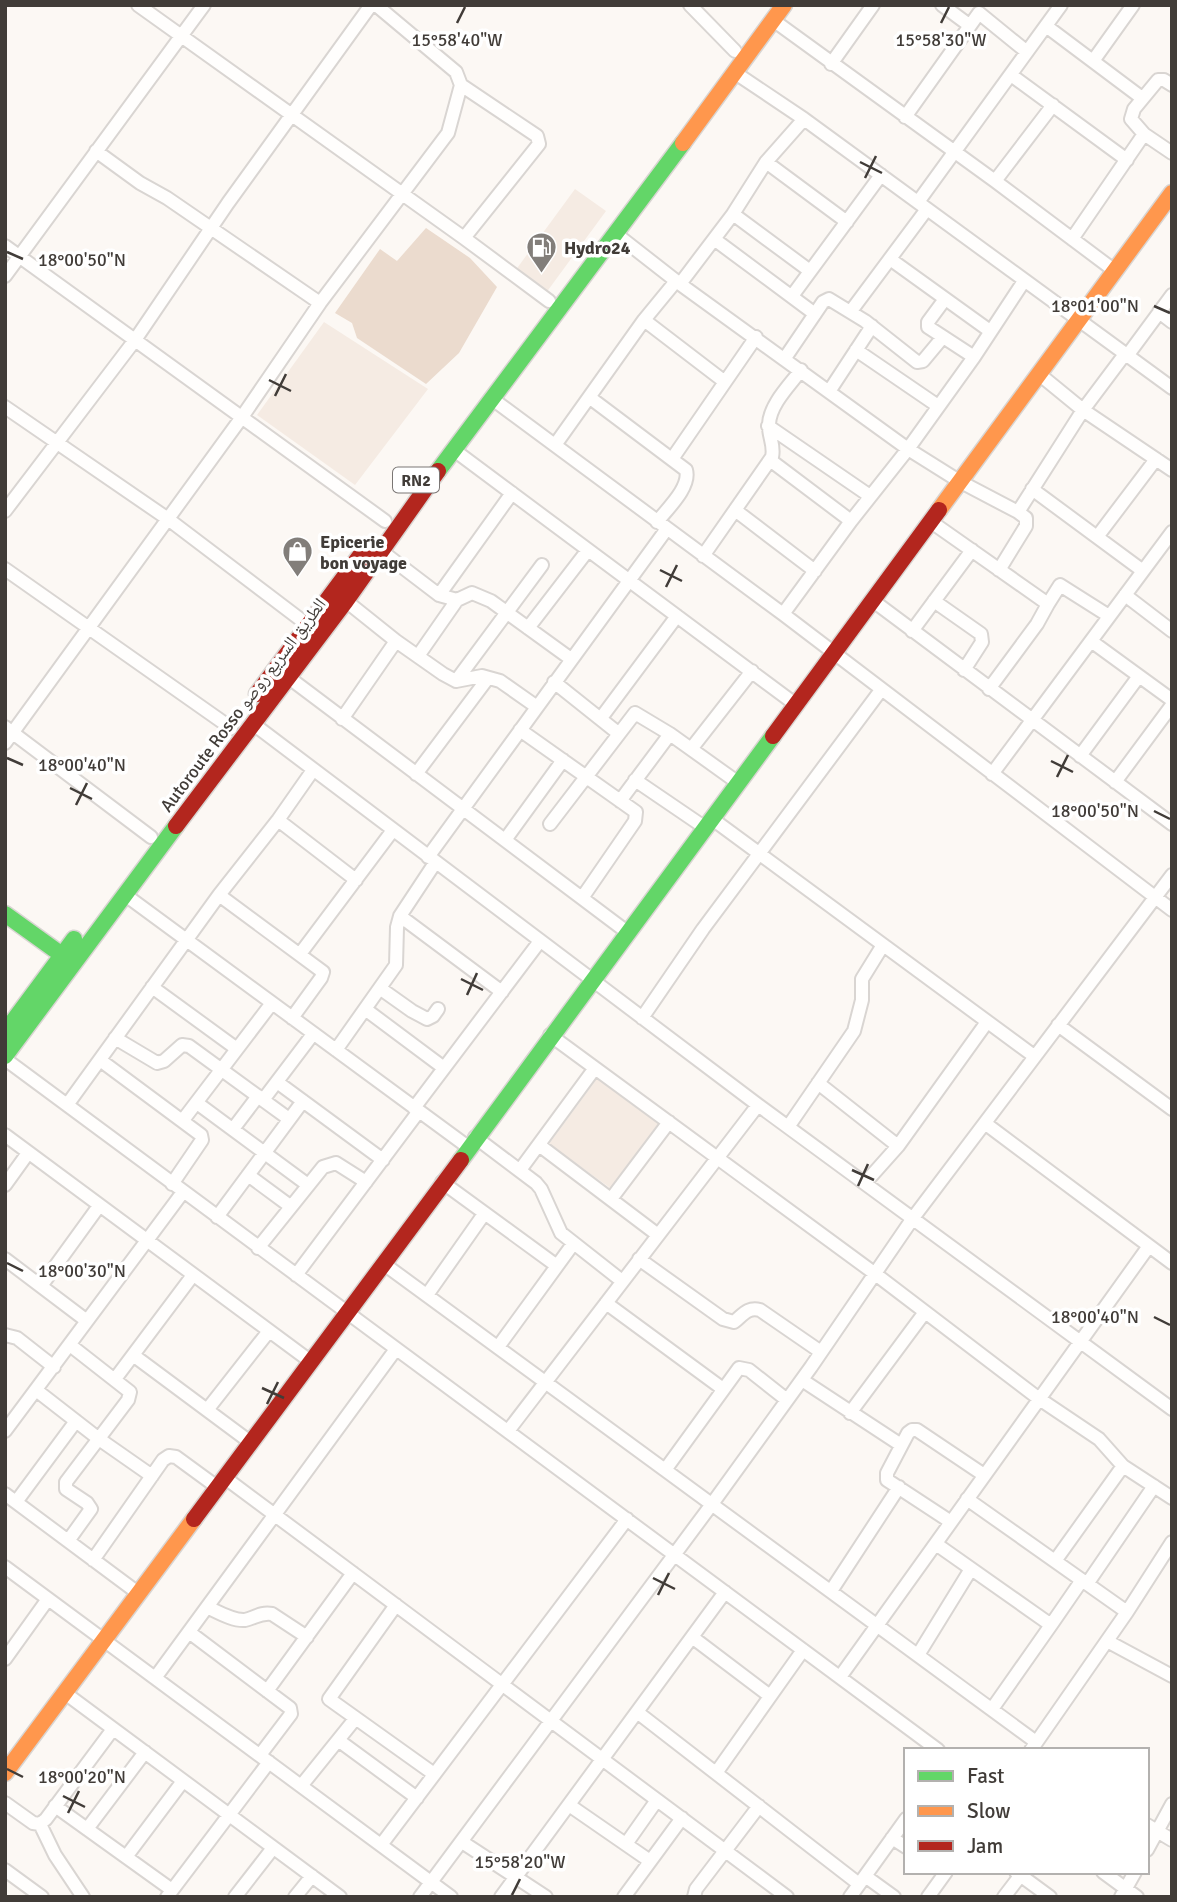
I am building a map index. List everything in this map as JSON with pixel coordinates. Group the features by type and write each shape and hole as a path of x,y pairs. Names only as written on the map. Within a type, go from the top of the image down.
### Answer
{"main road":[{"name":"Autoroute Rosso الطريق السريع روصو","path":"5,1057 124,894 289,677 386,521 735,51 771,13 784,5"},
{"name":"Autoroute Rosso الطريق السريع روصو","path":"5,1032 309,626 346,601 491,398 616,234 734,72 771,13"},
{"path":"5,1773 384,1264 471,1142 1172,194"},
{"path":"5,914 62,955"}],"street":[{"path":"138,5 464,237 549,301"},
{"path":"5,276 204,5"},
{"path":"5,511 135,340 292,115 374,5 456,72 461,85 449,133 320,303 242,417 8,734 151,837"},
{"path":"690,5 735,51"},
{"path":"831,64 873,5"},
{"path":"942,5 969,25"},
{"path":"851,312 890,259 954,153 1061,5"},
{"path":"1093,61 1133,5"},
{"path":"905,117 969,25 976,9 1027,52"},
{"path":"771,13 831,64 1115,271"},
{"path":"1046,26 1142,98"},
{"path":"734,72 804,119 1172,388"},
{"path":"1011,75 1127,160"},
{"path":"1172,85 1158,80 1142,98 1131,119 1143,134 1172,153"},
{"path":"461,85 537,136 540,144 464,237"},
{"path":"995,181 1053,105"},
{"path":"555,445 644,320 714,239 766,162 804,119"},
{"path":"1072,239 1143,134"},
{"path":"96,152 320,303"},
{"path":"766,162 847,222"},
{"path":"792,296 881,175"},
{"path":"733,214 810,271"},
{"path":"616,234 908,449 1026,518 1026,526 999,570"},
{"path":"714,239 815,314"},
{"path":"5,246 386,521"},
{"path":"890,259 990,331"},
{"path":"783,614 908,449 1024,281"},
{"path":"1018,512 1083,410 1172,295"},
{"path":"785,358 815,314 829,299 872,326 919,362 930,354 943,337"},
{"path":"945,299 927,324 974,357"},
{"path":"1159,312 1172,322"},
{"path":"644,320 725,382"},
{"path":"830,390 872,326"},
{"path":"673,459 755,337"},
{"path":"856,351 938,406"},
{"path":"703,556 770,460 774,449 768,426 775,406 801,370"},
{"path":"1039,374 1083,410 1172,470"},
{"path":"336,1050 397,965 397,927 400,916 431,860 463,809 629,580 685,485 688,476 682,466 589,397"},
{"path":"491,398 783,614 1172,910"},
{"path":"5,407 168,519 309,626"},
{"path":"768,426 870,496"},
{"path":"453,450 795,704"},
{"path":"1097,537 1156,459"},
{"path":"770,460 851,521"},
{"path":"1032,489 1143,571"},
{"path":"439,596 512,493"},
{"path":"735,510 815,571"},
{"path":"930,520 1048,604"},
{"path":"992,774 1172,532"},
{"path":"380,550 439,596 457,600"},
{"path":"528,628 588,550"},
{"path":"912,631 972,550"},
{"path":"456,681 542,565"},
{"path":"5,569 231,728"},
{"path":"989,689 1037,624 1060,585 1109,616"},
{"path":"418,656 457,600 472,593 491,601 571,659"},
{"path":"1125,595 1172,631"},
{"path":"872,600 1172,824"},
{"path":"346,601 396,641 456,681 472,677 500,681 537,707"},
{"path":"934,601 981,634 982,642 964,670"},
{"path":"601,718 677,616"},
{"path":"1091,640 1172,702 1115,782"},
{"path":"342,719 396,641"},
{"path":"691,749 752,671"},
{"path":"1080,756 1139,676"},
{"path":"289,677 627,932"},
{"path":"416,774 488,678"},
{"path":"554,682 618,733"},
{"path":"642,1017 703,929 881,690"},
{"path":"617,697 635,713 670,734 737,782"},
{"path":"550,824 635,713"},
{"path":"252,723 758,1105 1172,1409"},
{"path":"520,730 636,812 637,817 582,898"},
{"path":"620,801 670,734"},
{"path":"505,840 562,760"},
{"path":"67,1105 313,770"},
{"path":"635,780 761,854 1034,1056"},
{"path":"278,820 356,880"},
{"path":"300,954 393,830"},
{"path":"420,1897 712,1504 913,1219 1172,875"},
{"path":"124,894 417,1109 520,1170 541,1189 561,1233 622,1281"},
{"path":"219,895 320,969 323,974 292,1018"},
{"path":"400,916 502,992"},
{"path":"296,1275 383,1160 444,1068 540,941"},
{"path":"788,1126 854,1031 862,1000 862,979 883,945"},
{"path":"152,986 237,1049"},
{"path":"381,989 412,1012 427,1019 438,1009"},
{"path":"183,1120 272,1003"},
{"path":"365,1009 444,1068"},
{"path":"865,1183 898,1146 987,1022"},
{"path":"1058,1025 1172,1110"},
{"path":"233,1129 277,1082 313,1034"},
{"path":"550,1035 874,1273 1038,1398 1099,1439 1123,1466 1172,1498"},
{"path":"115,1038 157,1063 164,1061 173,1050 182,1045 189,1046 289,1119"},
{"path":"5,1057 258,1248 935,1748"},
{"path":"100,1060 198,1131 202,1140 172,1184"},
{"path":"520,1170 595,1068"},
{"path":"277,1082 383,1160"},
{"path":"818,1083 898,1146"},
{"path":"217,1217 303,1101"},
{"path":"197,1103 308,1185"},
{"path":"508,1431 758,1105"},
{"path":"611,1199 669,1122"},
{"path":"986,1124 1172,1263"},
{"path":"5,1135 310,1361"},
{"path":"539,1145 658,1235"},
{"path":"5,1185 28,1153"},
{"path":"258,1248 328,1163 336,1163 366,1182"},
{"path":"248,1175 290,1206"},
{"path":"442,1182 557,1266"},
{"path":"5,1431 183,1192"},
{"path":"41,1286 99,1206"},
{"path":"427,1294 484,1213"},
{"path":"498,1347 573,1244"},
{"path":"840,1677 1149,1246"},
{"path":"5,1259 87,1321"},
{"path":"639,1259 723,1320 734,1322 746,1311 753,1308 760,1310 821,1352"},
{"path":"384,1264 992,1709 1034,1746 1172,1542"},
{"path":"115,1379 192,1275"},
{"path":"606,1303 723,1388"},
{"path":"850,1413 925,1311"},
{"path":"207,1410 269,1331"},
{"path":"5,1335 17,1338 54,1367"},
{"path":"68,1541 91,1509 65,1486 130,1395 127,1388 69,1345"},
{"path":"155,1678 396,1349"},
{"path":"133,1355 250,1442"},
{"path":"665,1469 735,1371 743,1368 787,1400"},
{"path":"802,1380 901,1445"},
{"path":"36,1390 152,1476"},
{"path":"76,1421 10,1498 138,1593"},
{"path":"951,1522 887,1480 908,1433 917,1430 984,1475"},
{"path":"93,1560 163,1460 169,1456 176,1457 275,1514 788,1897"},
{"path":"1055,1561 1123,1466"},
{"path":"992,1709 1154,1486"},
{"path":"831,1591 899,1487"},
{"path":"967,1500 1127,1612"},
{"path":"381,1845 626,1519"},
{"path":"936,1544 1051,1625"},
{"path":"5,1567 451,1897"},
{"path":"918,1655 971,1569"},
{"path":"267,1691 353,1573"},
{"path":"502,1897 725,1592"},
{"path":"5,1659 48,1599"},
{"path":"396,1605 330,1696 330,1702 434,1774"},
{"path":"207,1607 236,1619 246,1620 257,1614 272,1614 307,1637"},
{"path":"55,1806 126,1857 170,1894 229,1815 292,1711 189,1632"},
{"path":"692,1637 770,1696"},
{"path":"1107,1641 1172,1676"},
{"path":"716,1773 803,1650"},
{"path":"65,1693 340,1897"},
{"path":"637,1712 760,1807 862,1880 894,1897"},
{"path":"301,1786 355,1719"},
{"path":"40,1824 114,1729"},
{"path":"338,1740 417,1798"},
{"path":"87,1829 145,1752"},
{"path":"126,1857 183,1781"},
{"path":"626,1844 657,1800"},
{"path":"5,1803 33,1823 40,1824"},
{"path":"1172,1804 1152,1828 1172,1840"},
{"path":"569,1805 650,1861"},
{"path":"694,1897 696,1889 760,1807"},
{"path":"624,1897 682,1818"},
{"path":"850,1897 904,1822"},
{"path":"40,1824 55,1855 83,1897"},
{"path":"892,1838 904,1846"},
{"path":"462,1842 546,1897"},
{"path":"235,1897 274,1848"},
{"path":"5,1870 42,1897"},
{"path":"928,1897 944,1874"},
{"path":"1004,1897 1020,1874 1050,1897"},
{"path":"1105,1874 1128,1894 1134,1874"},
{"path":"295,1897 312,1876"}],"shaded area":[{"path":"575,189 606,211 546,293 515,271"},
{"path":"426,228 470,258 497,287 459,353 426,384 357,338 352,323 335,313 380,249 397,261"},
{"path":"324,322 428,389 355,485 257,415"},
{"path":"601,1073 665,1120 613,1190 549,1144"}],"traffic: fast":[{"path":"438,471 683,143"},
{"path":"461,1160 773,736"},
{"path":"5,1056 176,826"},
{"path":"5,914 62,955"},
{"path":"5,1032 74,939"}],"traffic: slow":[{"path":"683,143 784,5"},
{"path":"939,510 1172,193"},
{"path":"5,1773 194,1519"}],"traffic: jam":[{"path":"176,826 346,601 438,471"},
{"path":"773,736 939,510"},
{"path":"257,694 365,549"},
{"path":"194,1519 461,1160"}],"place":[{"name":"Hydro24","path":"541,275"},
{"name":"Epicerie bon voyage","path":"297,579"}]}
